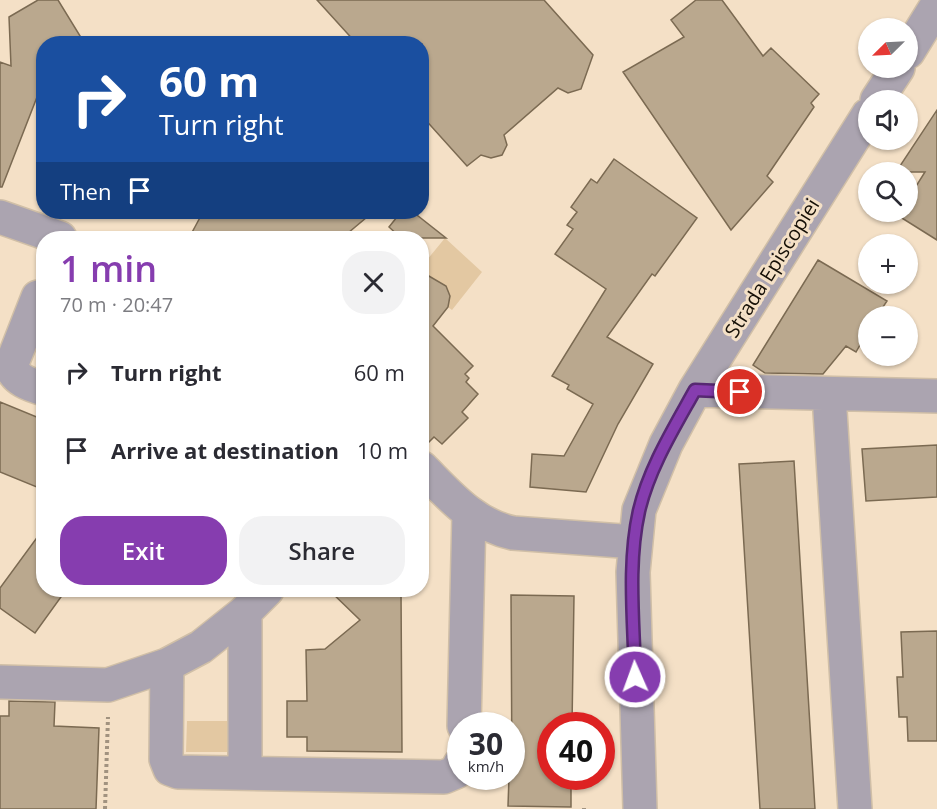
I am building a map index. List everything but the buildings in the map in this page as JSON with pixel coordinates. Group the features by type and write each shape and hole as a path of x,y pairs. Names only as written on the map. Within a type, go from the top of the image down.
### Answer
{"street":[{"path":"918,36 937,5"},
{"name":"Strada Episcopiei","path":"640,809 633,611 635,542 639,510 652,474 695,390 858,131"},
{"path":"0,217 40,231"},
{"path":"36,302 11,366 13,373 28,384 36,386"},
{"path":"695,390 937,396"},
{"path":"829,395 855,809"},
{"path":"429,475 469,513 498,530 635,542"},
{"path":"464,712 469,513"},
{"path":"0,682 108,685 166,665 201,647 256,601"},
{"path":"245,772 256,601"},
{"path":"166,665 166,759 170,769 178,772 447,776"}],"path":[{"path":"105,809 108,685"}],"shaded area":[{"path":"445,238 482,272 452,310 448,307 450,296 445,286 429,286 429,257"},
{"path":"187,721 227,721 227,752 186,752"}],"route":[{"path":"635,677 633,611 635,542 639,510 652,474 695,390 740,392"}]}
